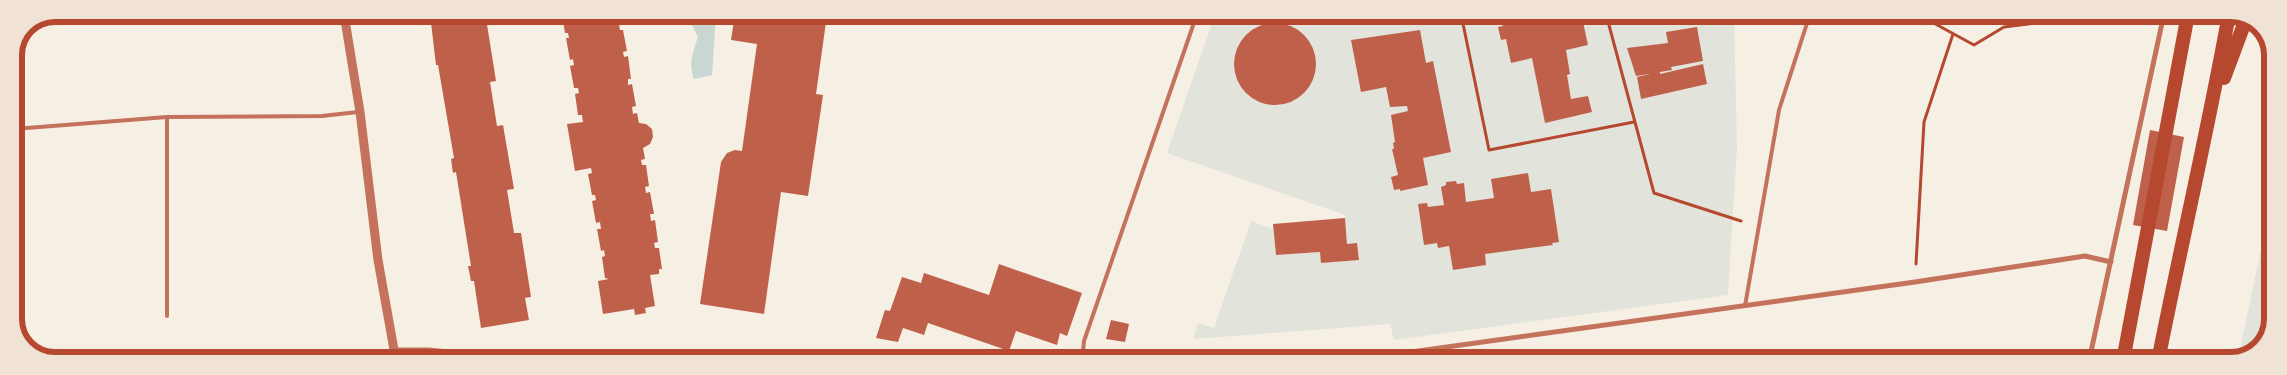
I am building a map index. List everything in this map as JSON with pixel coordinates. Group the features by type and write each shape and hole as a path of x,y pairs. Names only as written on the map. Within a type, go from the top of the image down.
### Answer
{"highway":[{"path":"2125,352 2186,23"},
{"path":"2160,352 2182,240 2211,114 2227,23"},
{"path":"2211,114 2244,25"}],"street":[{"path":"345,23 360,112 378,260 394,350 448,352"},
{"path":"2092,352 2162,23"},
{"path":"1411,352 1915,282 2085,256 2111,262"}],"lane":[{"path":"1083,352 1084,341 1194,23"},
{"path":"1745,306 1779,110 1807,23"},
{"path":"23,128 166,117 322,116 360,112"},
{"path":"166,117 167,316"}],"path":[{"path":"1463,23 1489,150 1634,122"},
{"path":"1608,23 1654,192 1759,226"},
{"path":"1933,23 1974,45 2004,27 2036,23"},
{"path":"1915,282 1924,122 1953,34"}],"shaded area":[{"path":"691,23 715,23 712,75 694,79 691,63 698,37"},
{"path":"1212,23 1734,23 1737,148 1728,295 1394,340 1390,324 1193,339 1198,323 1214,328 1251,221 1273,229 1276,255 1320,252 1359,259 1357,243 1347,244 1345,215 1167,153"},
{"path":"2264,235 2263,330 2258,340 2250,347 2240,351"}],"building":[{"path":"431,23 487,23 496,81 490,82 497,126 503,125 514,189 507,190 514,233 521,233 531,297 525,298 529,320 481,328 474,281 471,281 468,266 471,266 456,172 453,173 451,159 454,158 438,65 436,65"},
{"path":"563,23 622,23 619,24 620,30 623,30 627,51 623,52 624,57 628,56 631,79 628,79 628,85 632,84 636,106 632,107 633,114 637,113 639,123 646,124 652,129 653,137 650,144 643,148 645,159 641,160 642,165 646,165 649,186 645,187 646,193 650,192 654,214 650,214 651,221 655,220 658,242 654,243 655,248 659,248 662,269 659,269 659,274 650,275 655,306 645,308 646,313 635,315 634,309 603,314 598,281 609,279 605,278 602,257 605,256 604,250 601,251 597,229 601,229 600,222 596,223 592,201 596,200 595,195 592,195 588,174 592,173 591,168 575,171 567,124 583,122 582,115 578,115 575,94 579,93 578,88 574,88 570,66 574,65 573,59 570,60 566,38 569,38 568,33 565,33"},
{"path":"734,23 826,23 816,94 823,95 808,196 781,192 764,314 700,304 721,162 727,153 735,150 742,151 757,44 731,40"},
{"path":"1267,23 1283,23 1298,30 1309,41 1316,56 1313,80 1304,93 1283,105 1267,105 1252,98 1241,87 1234,72 1234,56 1241,41 1252,30"},
{"path":"1502,23 1583,23 1588,45 1566,50 1570,74 1567,75 1571,99 1588,96 1592,112 1545,123 1532,58 1511,63 1506,39 1501,40 1498,27 1503,26"},
{"path":"1697,27 1703,61 1671,67 1672,70 1660,72 1660,74 1703,64 1707,84 1641,99 1637,77 1650,74 1636,76 1627,48 1668,43 1666,32"},
{"path":"1420,30 1426,63 1433,61 1451,152 1423,158 1428,185 1400,191 1400,189 1394,190 1391,177 1398,175 1392,149 1394,149 1393,143 1395,142 1391,115 1408,111 1407,106 1390,107 1386,87 1361,92 1351,40"},
{"path":"2150,130 2184,137 2167,231 2133,225"},
{"path":"1528,173 1531,192 1551,189 1559,242 1552,243 1553,245 1485,254 1486,265 1453,270 1449,246 1438,248 1437,243 1424,245 1418,204 1427,203 1428,207 1444,205 1441,187 1446,185 1446,182 1456,181 1457,184 1464,183 1466,202 1494,198 1491,179"},
{"path":"1345,218 1347,244 1357,243 1359,260 1321,263 1320,252 1276,255 1273,224"},
{"path":"999,264 1082,293 1067,336 1060,333 1057,345 1016,331 1009,351 928,323 924,335 903,328 898,342 876,338 885,310 890,311 902,277 921,283 924,273 989,295"},
{"path":"1111,320 1129,324 1125,342 1106,339"}]}
